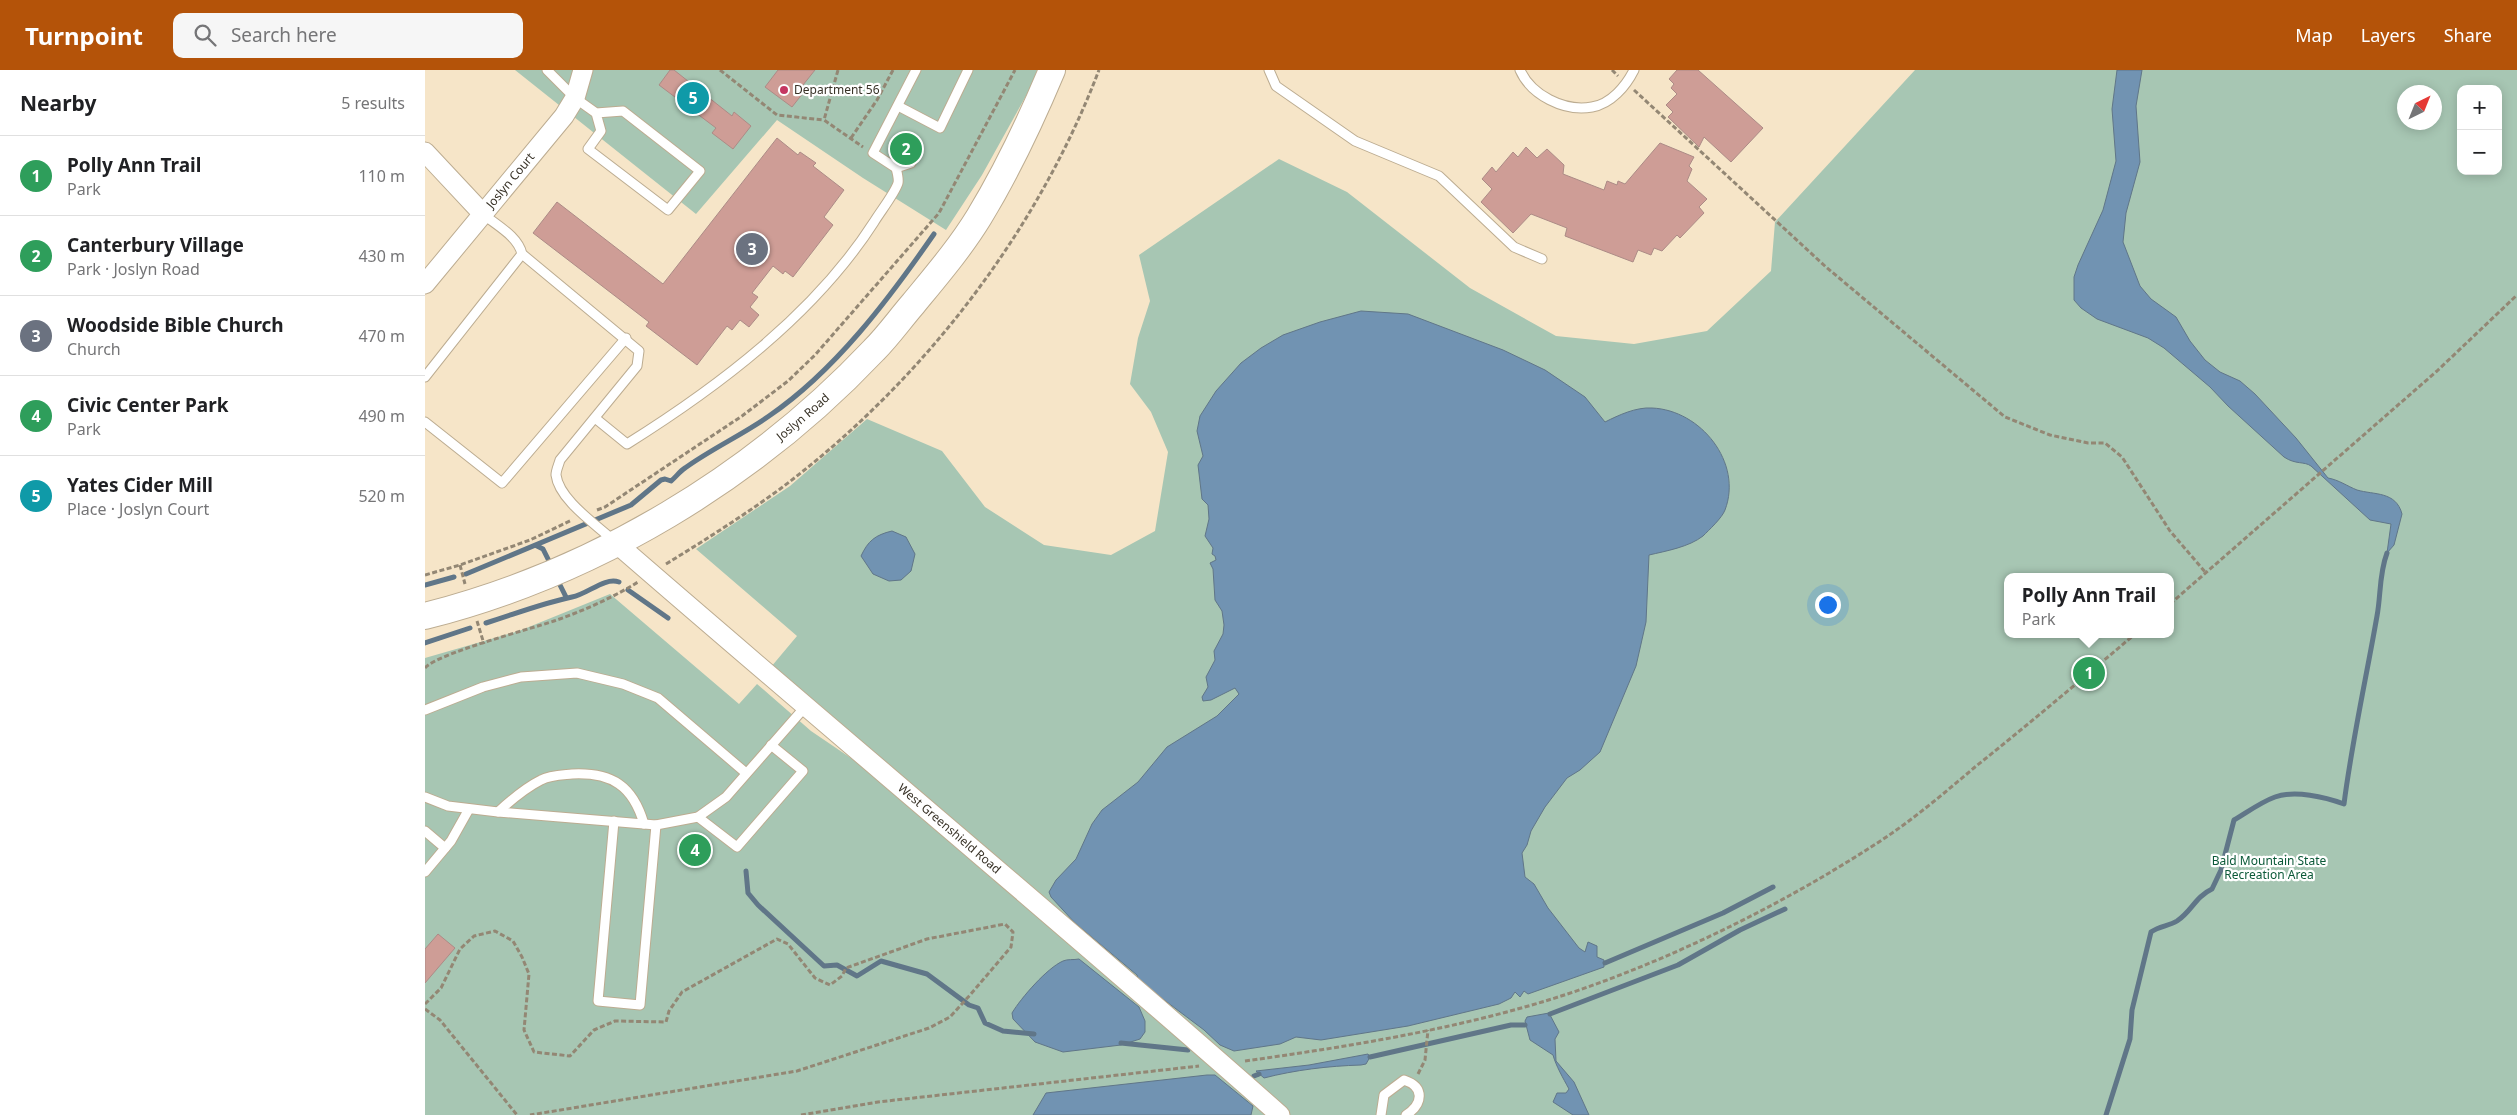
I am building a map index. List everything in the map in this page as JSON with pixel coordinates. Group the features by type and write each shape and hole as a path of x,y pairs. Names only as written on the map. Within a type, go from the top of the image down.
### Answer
{"street":[{"name":"Joslyn Court","path":"425,284 564,116 575,98 583,70"},
{"name":"Joslyn Road","path":"425,616 519,587 616,543 702,494 767,448 809,412 875,350 942,270 978,218 1011,157 1052,70"},
{"path":"425,152 483,214"},
{"name":"West Greenshield Road","path":"616,543 805,707 946,824 1280,1115"}],"lane":[{"path":"547,70 575,98 596,113 601,132 588,150 668,210 699,171 623,111 596,113"},
{"path":"595,418 627,444 670,417 755,353 815,295 867,232 898,182 896,168 873,153 916,70"},
{"path":"898,106 940,128 968,70"},
{"path":"1269,70 1276,86 1355,141 1439,176 1514,247 1542,259"},
{"path":"1521,70 1531,87 1543,96 1560,104 1592,107 1606,102 1618,93 1635,70"},
{"path":"896,168 911,163"},
{"path":"483,214 514,239 520,246 522,254 626,338 639,351 637,366 560,460 556,473 560,488 570,501 616,543"},
{"path":"425,377 522,254"},
{"path":"425,422 502,483 626,338"},
{"path":"425,710 483,687 521,677 577,673 623,684 658,698 746,773"},
{"path":"425,797 448,806 469,809 656,825 698,817 726,797 805,707"},
{"path":"698,817 737,847 803,771 771,745"},
{"path":"497,812 525,789 543,779 580,774 613,780 626,789 638,804 644,824"},
{"path":"425,872 445,848 469,809"},
{"path":"614,821 598,1001 640,1005 656,825"},
{"path":"425,831 445,848"},
{"path":"1381,1115 1384,1095 1389,1089 1404,1080 1413,1083 1419,1091 1419,1101 1415,1109 1406,1115"}],"path":[{"path":"720,70 777,115 824,120 873,153"},
{"path":"824,120 838,70"},
{"path":"851,138 877,100 893,70"},
{"path":"1612,70 1618,76"},
{"path":"1634,90 1826,268 2005,418 2050,435 2088,443 2105,444 2122,457 2170,532 2206,573"},
{"path":"2174,601 2437,371 2517,295"},
{"path":"801,1115 877,1102 1222,1064 1350,1047 1543,1002 1681,948 1804,888 1873,846 1944,793 2130,638"},
{"path":"425,1004 441,988 460,949 474,936 495,932 513,942 522,956 529,974 524,1030 534,1052 569,1056 595,1030 615,1021 666,1022 669,1011 682,992 777,939 788,944 815,978 830,986 842,976 846,968 927,939 1005,924 1013,932 1011,947 963,1003 950,1017 929,1028 797,1070 530,1115"},
{"path":"425,1009 440,1020 517,1115"},
{"path":"1413,1083 1425,1060 1428,1030"}],"green space":[{"path":"515,70 1037,70 1032,85 982,175 946,230 863,178 777,120 696,214"},
{"name":"Bald Mountain State Recreation Area","path":"1915,70 2517,70 2517,1115 425,1115 425,658 519,631 610,594 739,704 757,684 811,731 895,788 771,667 797,636 696,549 790,486 867,419 942,451 985,507 1044,545 1111,555 1155,531 1168,452 1151,412 1130,384 1138,338 1150,301 1139,255 1279,159 1347,192 1470,288 1556,336 1634,344 1707,331 1771,271 1775,222"}],"water":[{"path":"2117,70 2142,70 2136,106 2140,162 2126,213 2123,242 2140,286 2151,299 2176,317 2190,341 2205,360 2220,372 2240,381 2255,394 2296,438 2328,478 2357,490 2384,495 2395,501 2402,514 2394,545 2387,553 2391,524 2370,520 2311,466 2284,457 2210,387 2164,348 2148,338 2097,319 2081,308 2074,300 2074,277 2103,210 2116,161 2112,109"},
{"path":"1361,311 1408,314 1503,350 1545,370 1585,397 1605,422 1628,412 1646,408 1670,411 1687,418 1714,442 1723,458 1728,475 1729,492 1725,510 1703,536 1684,546 1649,555 1646,622 1636,666 1600,752 1580,770 1567,778 1545,807 1531,831 1527,845 1522,853 1525,877 1534,884 1548,908 1579,948 1585,952 1588,942 1597,946 1597,957 1604,960 1604,967 1528,994 1524,991 1520,997 1515,992 1511,998 1499,1004 1408,1026 1321,1040 1296,1037 1280,1044 1234,1051 1220,1045 1204,1030 1139,981 1137,975 1075,923 1051,897 1049,892 1056,880 1076,859 1092,824 1102,810 1138,782 1167,747 1217,716 1239,694 1235,688 1211,700 1203,701 1202,697 1208,687 1206,677 1215,660 1214,651 1223,634 1224,625 1222,611 1215,600 1213,569 1210,563 1216,560 1212,554 1213,548 1205,536 1209,519 1208,505 1202,499 1198,465 1203,456 1197,431 1200,416 1216,391 1241,363 1261,348 1283,335 1320,322"},
{"path":"892,531 906,537 915,554 911,571 901,580 889,581 873,574 861,556 866,546 873,539 881,534"},
{"path":"1079,959 1139,1007 1145,1021 1145,1032 1140,1039 1121,1045 1063,1052 1035,1042 1013,1019 1012,1013 1016,1007 1042,977 1063,961"},
{"path":"1549,1013 1559,1032 1555,1039 1556,1061 1574,1082 1589,1115 1573,1115 1553,1102 1557,1093 1566,1093 1569,1089 1553,1055 1530,1040 1525,1021 1527,1017"},
{"path":"1368,1054 1370,1057 1366,1064 1361,1065 1312,1069 1264,1078 1256,1071 1309,1065"},
{"path":"1215,1075 1253,1106 1251,1115 1033,1115 1046,1093"}],"building":[{"path":"670,70 674,70 732,116 734,112 751,126 733,149 712,133 716,128 659,85"},
{"path":"778,70 815,70 799,90 803,93 792,107 765,87"},
{"path":"1677,70 1698,70 1763,128 1731,162 1704,137 1699,147 1668,117 1673,112 1666,105 1677,94 1671,88 1674,84 1669,79"},
{"path":"777,138 798,155 800,152 816,163 813,166 844,190 824,217 833,225 793,277 785,271 783,274 773,266 752,293 758,297 750,307 759,315 749,327 740,320 732,330 727,326 697,365 646,326 649,322 533,233 557,202 663,284"},
{"path":"1660,143 1694,157 1689,166 1692,169 1687,181 1707,199 1699,207 1704,213 1680,238 1677,235 1662,251 1654,248 1651,255 1638,250 1633,262 1565,236 1567,228 1531,214 1513,233 1481,202 1492,189 1482,179 1492,167 1496,172 1513,152 1518,157 1526,147 1537,158 1547,149 1564,165 1563,174 1604,190 1607,181 1617,185 1618,181 1625,184"},
{"path":"438,934 455,948 425,983 425,949"}],"waterway":[{"path":"466,574 631,505 661,480 671,481 683,469 695,461 769,416 793,398 838,356 899,284 934,234"},
{"path":"537,546 543,549 552,567"},
{"path":"2106,1115 2130,1039 2132,1010 2151,932 2177,921 2201,896 2212,889 2221,870 2234,820 2264,802 2283,795 2310,795 2344,804 2387,553"},
{"path":"425,585 454,577"},
{"path":"557,579 566,597"},
{"path":"486,623 578,595 608,582 619,582"},
{"path":"628,590 668,618"},
{"path":"425,643 470,628"},
{"path":"746,871 748,893 758,905 824,966 837,965 857,976 881,961 927,974 969,1005 978,1008 985,1023 1003,1031 1034,1034"},
{"path":"1605,963 1723,913 1773,887"},
{"path":"1550,1014 1678,965 1740,930 1785,909"},
{"path":"1370,1057 1511,1025 1525,1025"},
{"path":"1121,1043 1188,1050"},
{"path":"1254,1076 1259,1074"}],"place":[{"name":"Department 56","path":"784,90"},
{"name":"Yates Cider Mill","path":"693,98"},
{"name":"Canterbury Village","path":"906,149"},
{"name":"Woodside Bible Church","path":"752,249"},
{"name":"Polly Ann Trail","path":"2089,673"},
{"name":"Civic Center Park","path":"695,850"}]}
